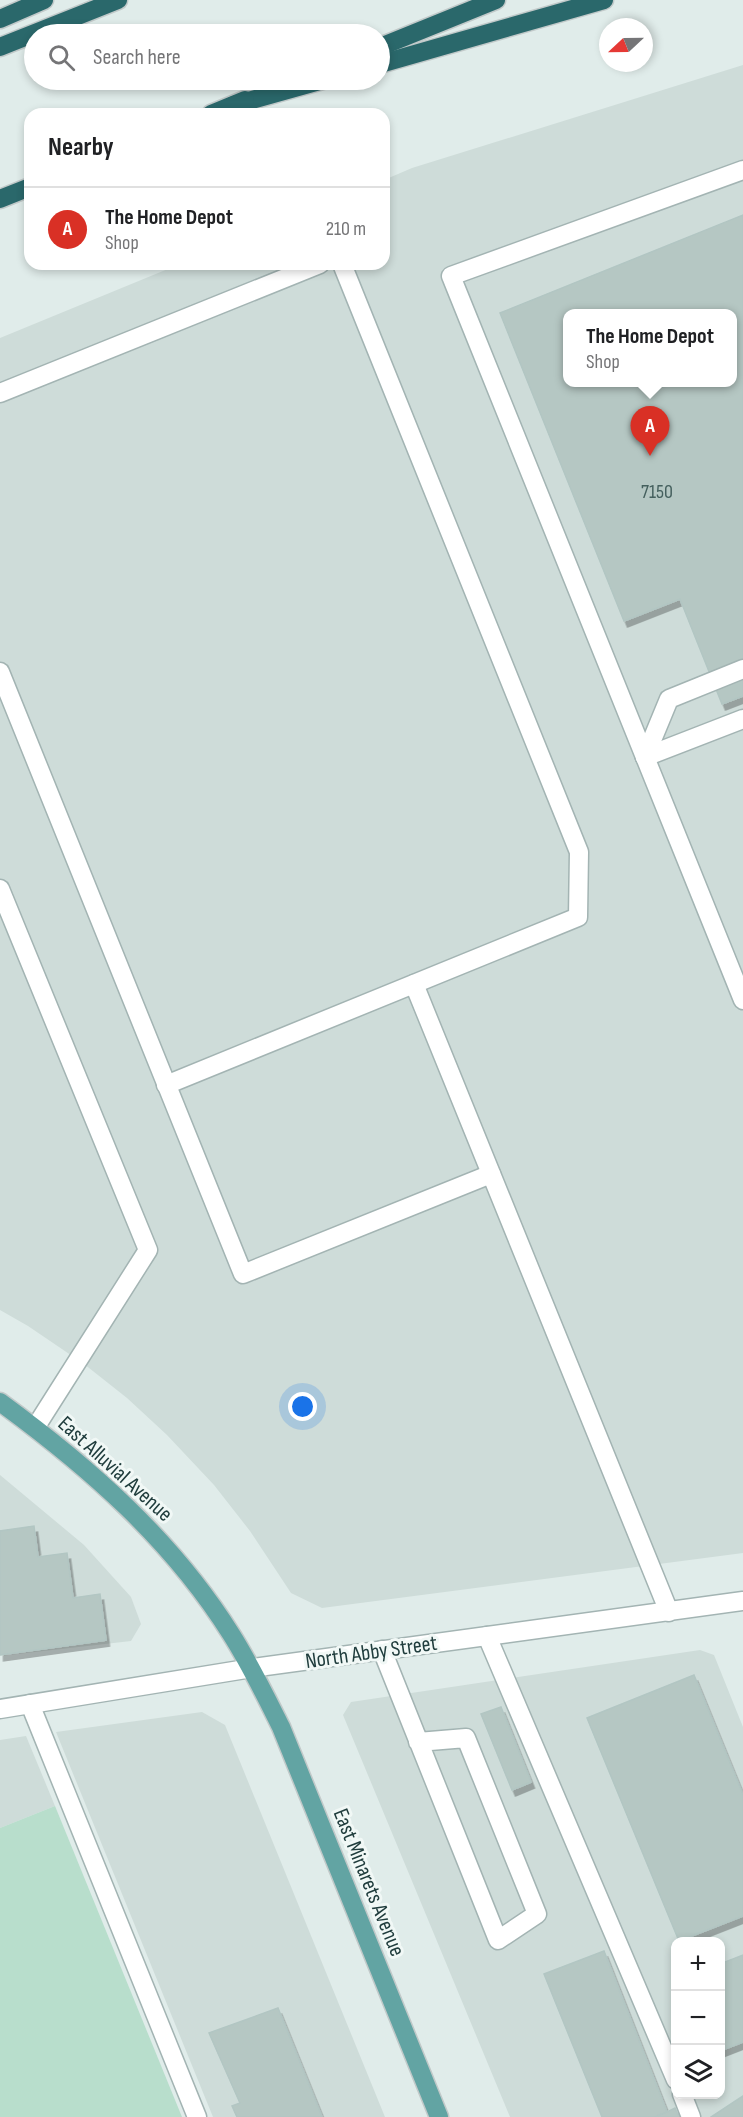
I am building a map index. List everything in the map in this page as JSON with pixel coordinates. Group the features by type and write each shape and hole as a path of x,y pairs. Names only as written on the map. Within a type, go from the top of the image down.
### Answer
{"highway":[{"path":"0,19 44,0"},
{"path":"58,24 118,0"},
{"path":"390,43 496,0"},
{"path":"390,61 604,0"},
{"path":"0,47 24,37"},
{"path":"226,108 272,90"},
{"path":"234,105 287,90"},
{"path":"0,199 24,189"}],"main road":[{"name":"East Alluvial Avenue","path":"0,1402 113,1492 145,1524 206,1597 252,1668"},
{"name":"East Minarets Avenue","path":"252,1668 281,1727 439,2117"}],"street":[{"path":"743,170 451,276 743,1000"},
{"path":"0,393 305,270"},
{"path":"166,1085 578,917 579,852 344,270"},
{"path":"645,757 669,699 743,669"},
{"path":"0,672 243,1274 491,1174"},
{"path":"645,757 743,719"},
{"path":"0,889 148,1250 35,1428"},
{"path":"414,984 669,1612"},
{"name":"North Abby Street","path":"0,1709 252,1668 743,1602"},
{"path":"487,1636 671,2071"},
{"path":"382,1650 418,1742 498,1940 537,1914 471,1749 466,1738 418,1742"},
{"path":"30,1704 197,2117"},
{"path":"684,2099 691,2117"}],"shaded area":[{"path":"743,65 743,1553 322,1608 291,1593 250,1531 214,1485 167,1435 127,1398 84,1364 0,1310 0,338 165,270 390,270 390,177 412,168"},
{"path":"0,1475 84,1545 131,1597 141,1624 131,1641 0,1656"},
{"path":"700,1650 714,1655 743,1727 743,2117 679,2117 675,2108 655,2117 510,2117 343,1715 351,1702"},
{"path":"202,1712 225,1725 385,2117 213,2117 56,1732"},
{"path":"26,1736 55,1806 0,1828 0,1740"}],"green space":[{"path":"55,1806 182,2117 0,2117 0,1828"}],"building":[{"path":"743,215 743,696 722,704 680,599 624,621 500,313"},
{"path":"34,1526 38,1557 67,1553 73,1598 100,1594 106,1640 0,1655 0,1531"},
{"path":"694,1675 743,1795 743,1916 689,1937 677,1937 587,1718"},
{"path":"501,1707 531,1782 512,1790 481,1714"},
{"path":"604,1951 667,2112 655,2117 602,2117 544,1974"},
{"path":"743,1955 743,2042 725,2049 725,1991 725,1962"},
{"path":"278,2008 322,2117 237,2117 232,2106 240,2103 209,2033"},
{"path":"743,2096 743,2117 711,2117"},
{"path":"675,2108 679,2117 655,2117 667,2112"}],"place":[{"name":"The Home Depot","path":"650,456"}]}
